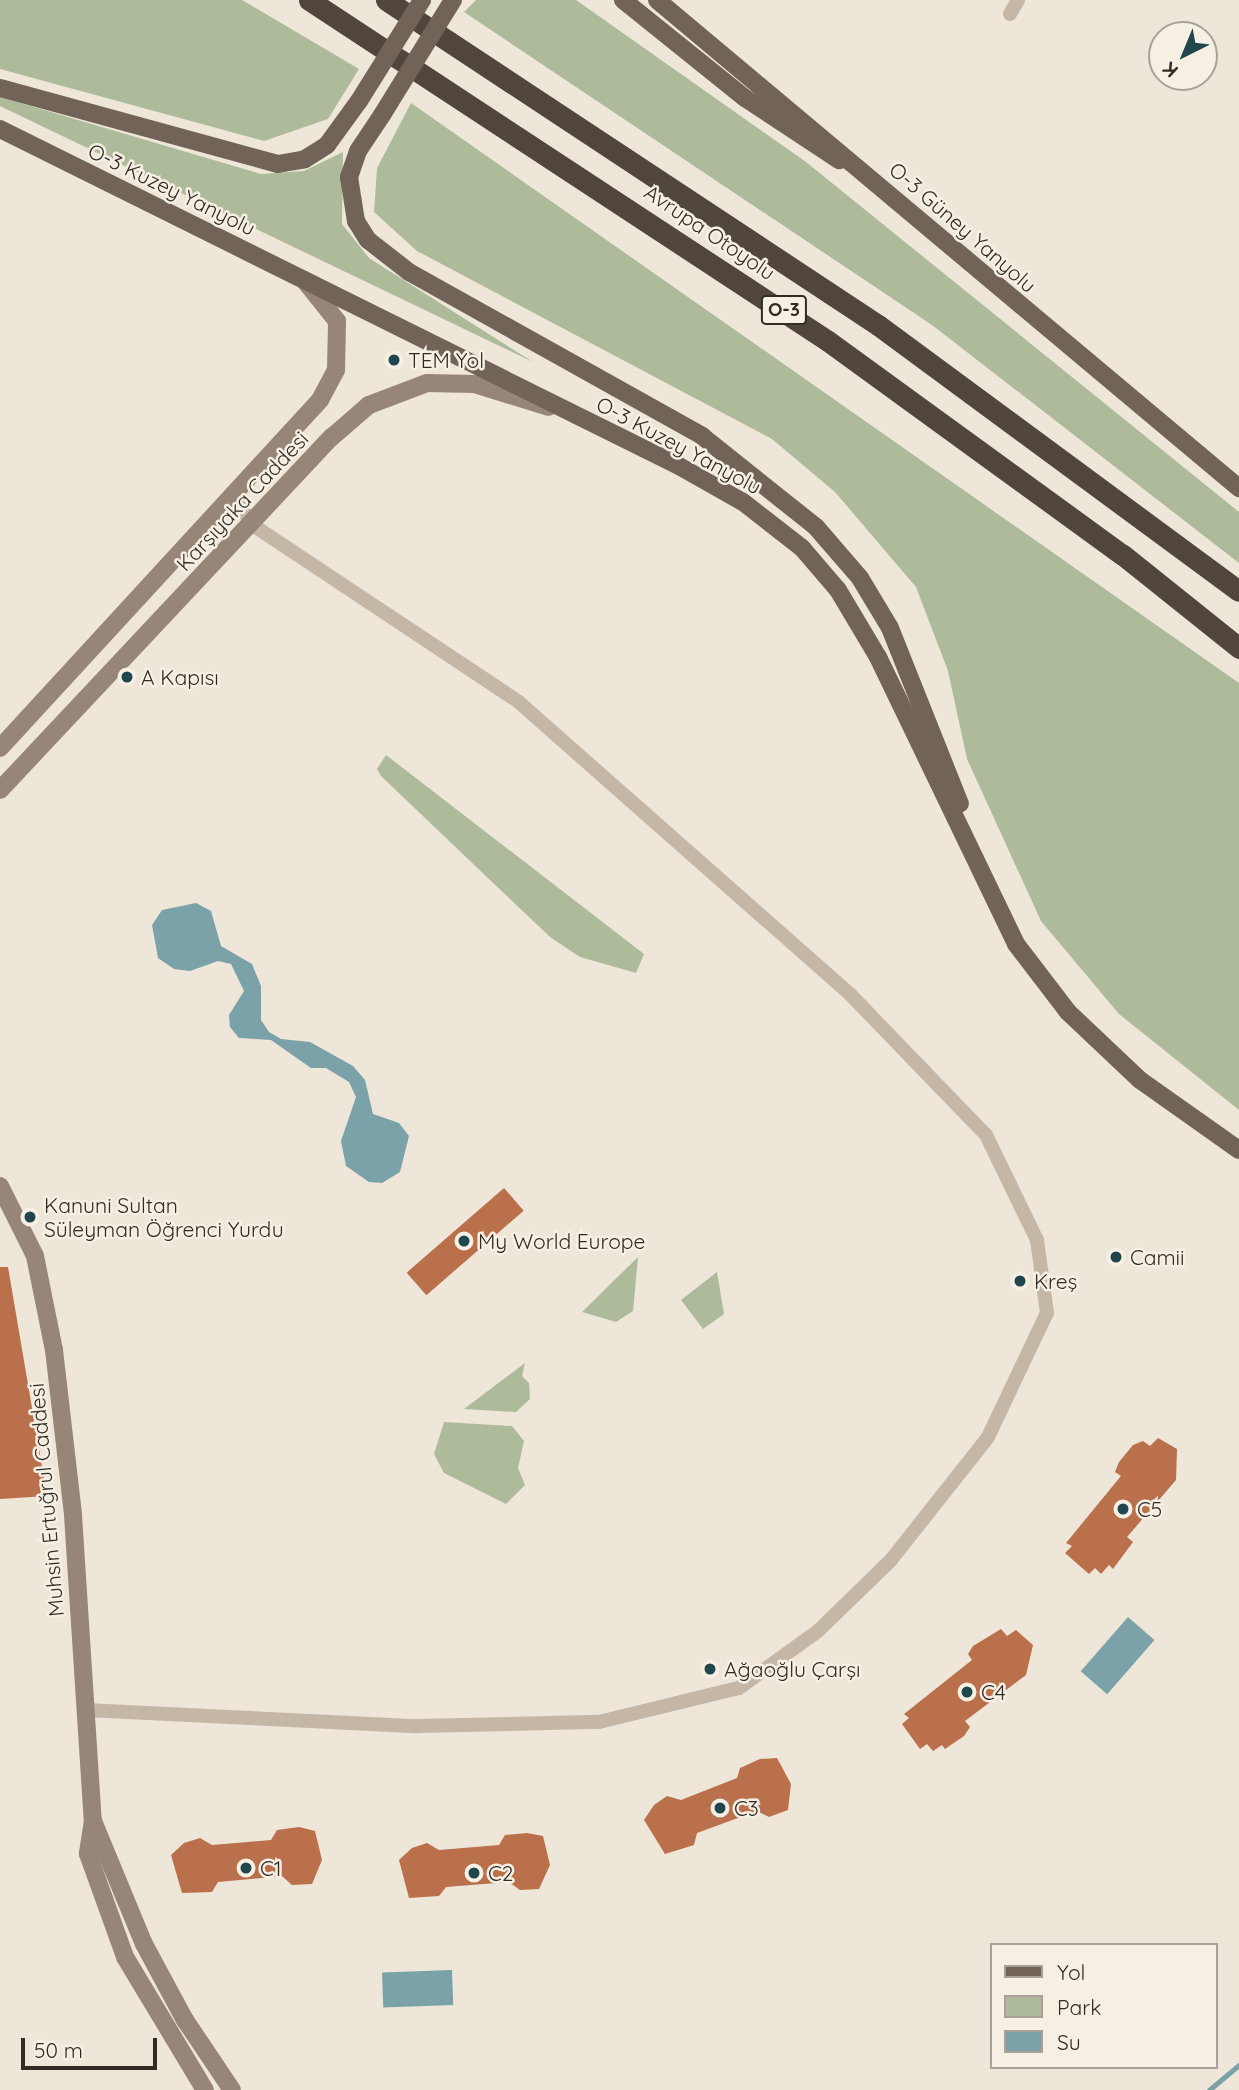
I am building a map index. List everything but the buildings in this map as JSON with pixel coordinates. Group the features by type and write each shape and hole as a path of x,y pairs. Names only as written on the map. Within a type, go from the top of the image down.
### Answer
{"highway":[{"name":"Avrupa Otoyolu","path":"309,0 838,348 1123,555 1239,648"},
{"name":"Avrupa Otoyolu","path":"386,0 878,325 1239,591"}],"main road":[{"path":"0,88 278,164 304,159 327,145 359,101 422,0"},
{"path":"453,0 358,151 349,177 356,221 368,240 409,272 702,436 816,527 860,578 890,628 972,834 981,871"},
{"path":"623,0 756,106 878,183"},
{"name":"O-3 Güney Yanyolu","path":"657,0 1239,488"},
{"name":"O-3 Kuzey Yanyolu","path":"0,129 579,417 743,502 802,548 838,590 878,657 1016,944 1068,1012 1140,1080 1239,1150"},
{"name":"Karşıyaka Caddesi","path":"0,748 234,497 320,400 336,370 337,320 304,280"},
{"name":"Karşıyaka Caddesi","path":"0,789 253,525 350,419 393,391 426,383 474,384 579,417"},
{"name":"Muhsin Ertuğrul Caddesi","path":"0,1186 35,1256 54,1350 73,1515 93,1821 88,1854 102,1902 131,1968 205,2090"},
{"name":"Muhsin Ertuğrul Caddesi","path":"93,1821 144,1944 185,2020 232,2090"}],"street":[{"path":"1010,13 1018,0"},
{"path":"85,1710 418,1726 599,1722 739,1688 818,1631 891,1560 988,1437 1047,1313 1037,1240 986,1135 851,995 519,702 253,525 234,497"}],"green space":[{"path":"0,0 242,0 359,69 328,119 264,141 0,69"},
{"path":"476,0 576,0 806,162 1239,512 1239,563 932,325 464,12"},
{"path":"0,97 261,174 304,171 343,152 342,224 369,258 533,362 0,106"},
{"path":"411,103 1239,683 1239,1110 1119,1014 1041,921 967,759 948,671 916,587 835,492 772,439 417,251 374,212 377,168"},
{"path":"386,755 644,954 636,973 580,957 550,937 381,776 377,769"},
{"path":"638,1257 633,1311 616,1322 582,1312"},
{"path":"717,1272 724,1314 703,1329 681,1300"},
{"path":"525,1363 522,1376 529,1383 530,1399 516,1412 464,1409"},
{"path":"444,1422 512,1426 524,1441 518,1468 525,1485 506,1504 444,1473 434,1454"}],"water":[{"path":"196,903 211,911 221,946 252,964 261,986 261,1020 269,1032 281,1039 310,1042 353,1066 365,1080 373,1114 399,1123 409,1136 400,1172 382,1183 369,1182 346,1166 341,1141 356,1097 349,1082 326,1068 311,1068 271,1040 239,1038 230,1027 229,1015 244,991 231,964 218,961 190,971 174,969 158,958 152,925 162,910"},
{"path":"1128,1617 1154,1640 1107,1694 1081,1671"},
{"path":"452,1970 453,2005 383,2007 382,1972"}],"waterway":[{"path":"1209,2090 1239,2065"}],"place":[{"name":"TEM Yol","path":"394,360"},
{"name":"A Kapısı","path":"127,677"},
{"name":"Kanuni Sultan Süleyman Öğrenci Yurdu","path":"30,1217"},
{"name":"My World Europe","path":"464,1241"},
{"name":"Camii","path":"1116,1257"},
{"name":"Kreş","path":"1020,1281"},
{"name":"C5","path":"1123,1509"},
{"name":"Ağaoğlu Çarşı","path":"710,1669"},
{"name":"C4","path":"967,1692"},
{"name":"C3","path":"720,1808"},
{"name":"C1","path":"246,1868"},
{"name":"C2","path":"474,1873"}]}
